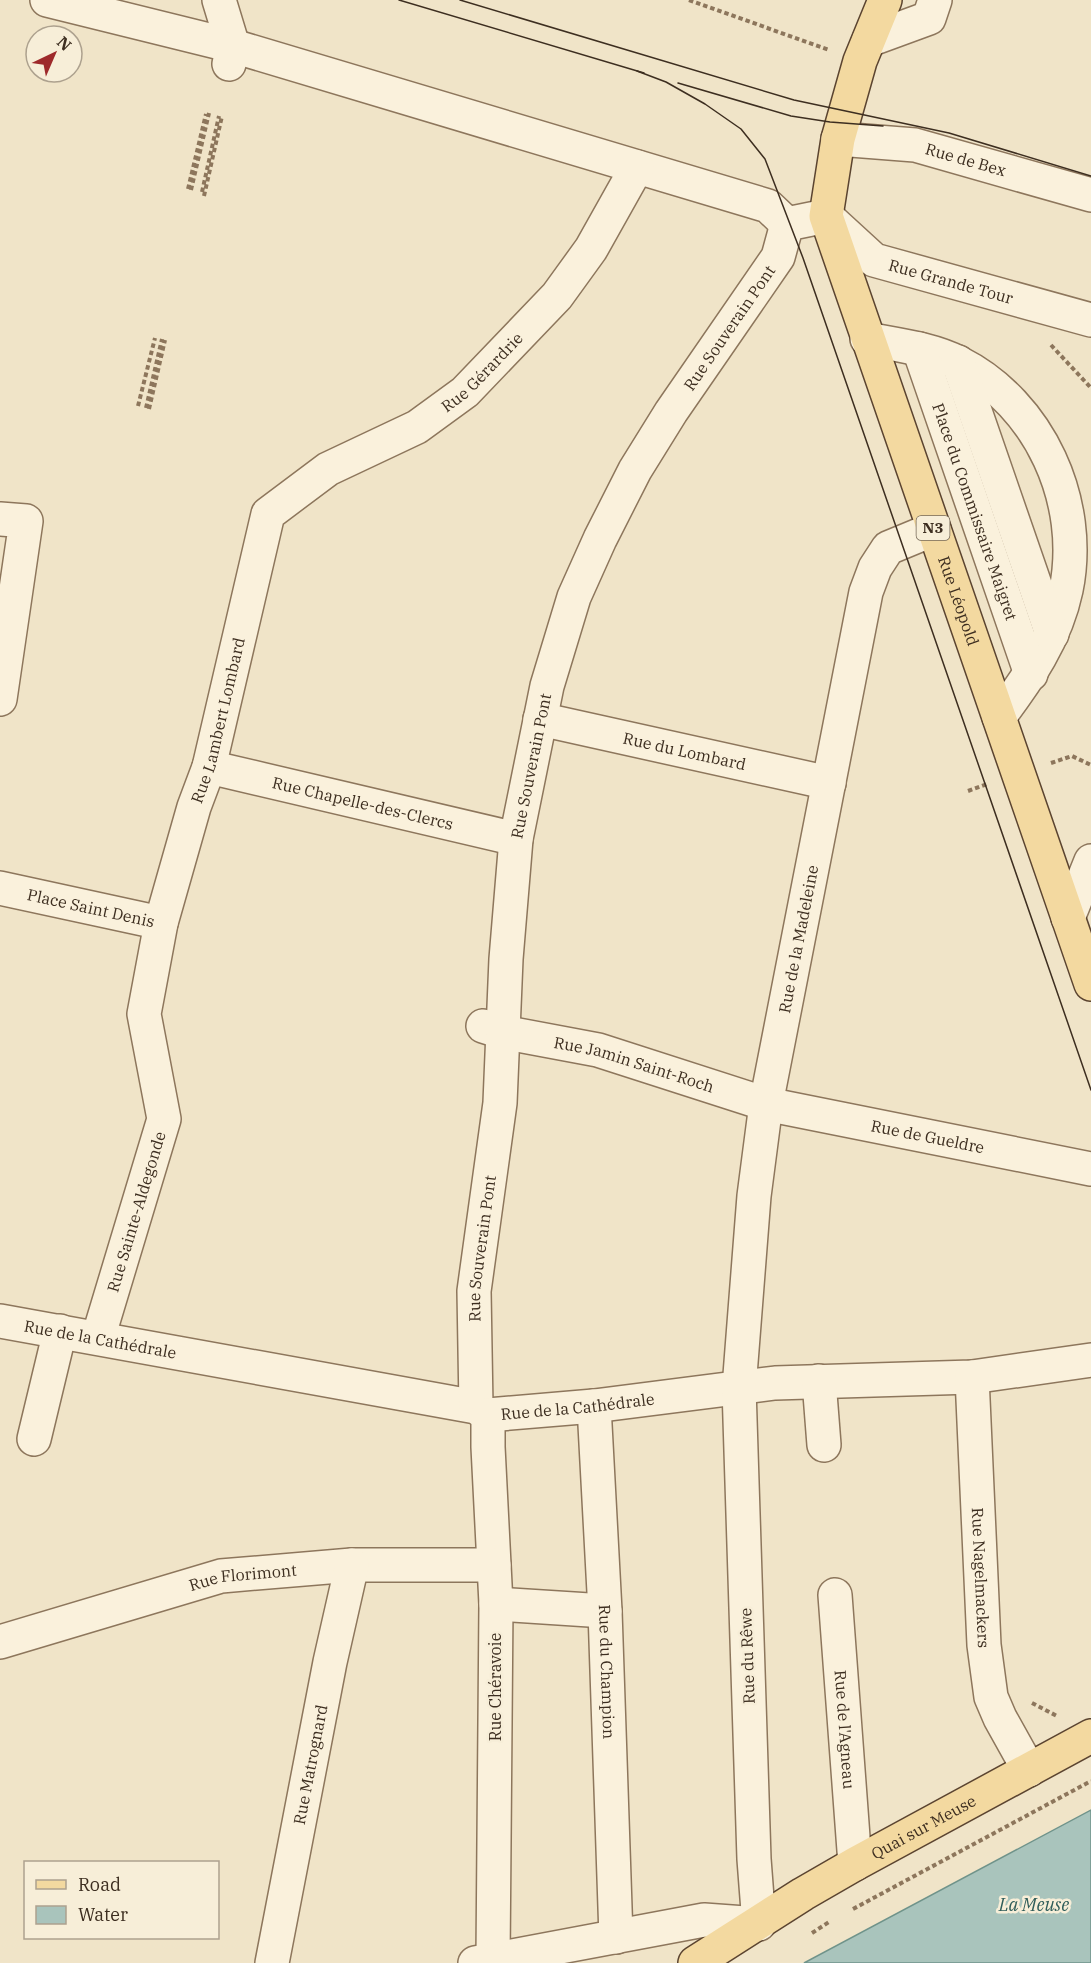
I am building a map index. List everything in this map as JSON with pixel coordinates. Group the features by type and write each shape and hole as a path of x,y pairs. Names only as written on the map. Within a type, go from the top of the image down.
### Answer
{"main road":[{"name":"N3","path":"826,216 838,139 865,51 885,0"},
{"name":"Rue Léopold","path":"826,216 1091,984"},
{"name":"Quai sur Meuse","path":"695,1963 803,1894 855,1864 1091,1736"}],"street":[{"path":"46,0 231,55 637,167 768,206 787,224 826,216"},
{"path":"219,0 231,55"},
{"path":"865,51 929,18 935,0"},
{"name":"Rue de Bex","path":"838,139 915,145 1091,195"},
{"name":"Rue Gérardrie","path":"268,514 328,469 417,427 465,393 557,296 591,249 637,167"},
{"name":"Rue Grande Tour","path":"826,216 874,260 1091,320"},
{"name":"Rue Souverain Pont","path":"482,1411 474,1375 474,1292 500,1103 492,1029 516,839 549,676 574,597 635,470 670,412 778,257 787,224"},
{"path":"867,339 919,349 958,362 982,377 1021,412 1052,462 1068,512 1071,552 1066,591 1052,634 1031,674 999,717"},
{"name":"Place du Commissaire Maigret","path":"919,349 1031,674"},
{"name":"Place du Commissaire Maigret","path":"958,362 1052,634"},
{"name":"Rue Lambert Lombard","path":"161,923 194,807 209,767 268,514"},
{"path":"0,699 13,520"},
{"name":"Rue de la Madeleine","path":"739,1388 754,1196 766,1104 866,592 875,568 888,548 934,529"},
{"name":"Rue du Lombard","path":"540,719 829,783"},
{"name":"Rue Chapelle-des-Clercs","path":"209,767 516,839"},
{"path":"1068,918 1091,861"},
{"name":"Place Saint Denis","path":"0,888 161,923 164,961 144,1014"},
{"name":"Rue Sainte-Aldegonde","path":"98,1338 164,1119 144,1014"},
{"name":"Rue Jamin Saint-Roch","path":"492,1029 598,1050 766,1104"},
{"name":"Rue de Gueldre","path":"766,1104 1091,1169"},
{"name":"Rue de la Cathédrale","path":"0,1321 482,1411 594,1406 775,1383 972,1377 1091,1360"},
{"path":"34,1439 60,1331"},
{"name":"Rue Nagelmackers","path":"972,1377 984,1645 988,1686 995,1707 1029,1770"},
{"path":"819,1381 824,1445"},
{"name":"Rue du Rêwe","path":"739,1388 753,1835 759,1924"},
{"name":"Rue du Champion","path":"594,1406 605,1611 616,1937"},
{"name":"Rue Chéravoie","path":"482,1411 488,1447 496,1604 484,1961"},
{"name":"Rue Florimont","path":"0,1642 221,1576 352,1565 494,1565"},
{"name":"Rue Matrognard","path":"272,1963 330,1662 352,1565"},
{"name":"Rue de l'Agneau","path":"835,1595 855,1864"},
{"path":"496,1604 605,1611"},
{"path":"484,1961 704,1920 759,1924"}],"path":[{"path":"689,0 865,51"},
{"path":"190,190 208,114"},
{"path":"203,194 220,116"},
{"path":"137,406 153,337"},
{"path":"148,408 163,339"}],"water":[{"name":"La Meuse","path":"1091,1810 1091,1963 804,1963"}],"tram line":[{"path":"399,0 644,73"},
{"path":"460,0 794,100 949,133 1091,176"},
{"path":"637,71 666,82 705,104 741,129 765,159 803,258 1091,1090"},
{"path":"678,83 791,116 883,126"}]}
